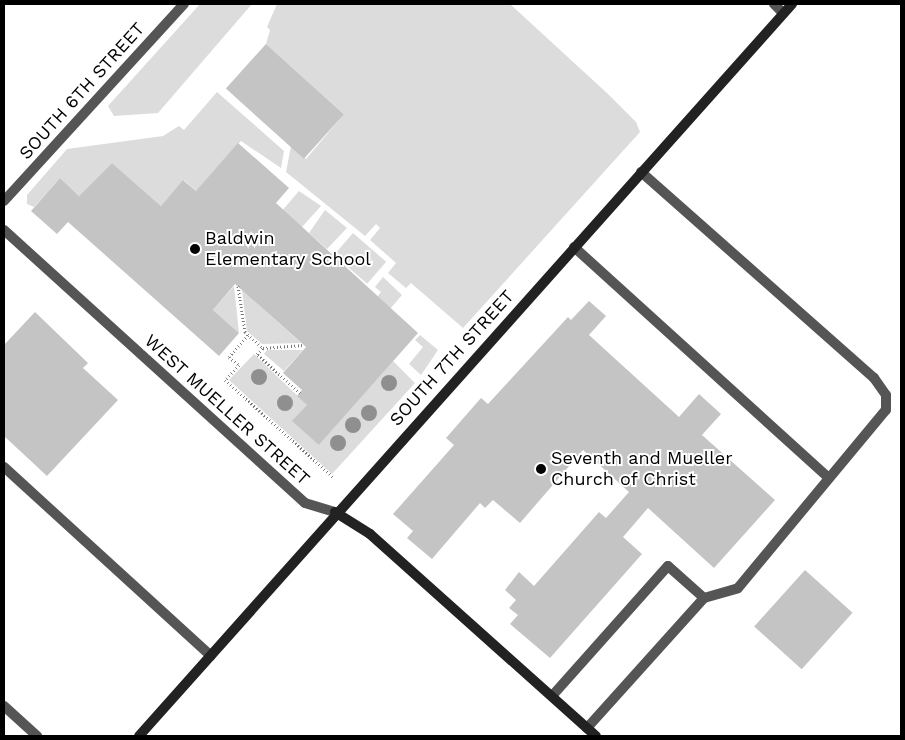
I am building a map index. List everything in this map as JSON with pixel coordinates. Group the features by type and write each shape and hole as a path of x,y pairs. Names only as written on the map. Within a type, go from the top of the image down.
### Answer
{"street":[{"name":"SOUTH 6TH STREET","path":"4,201 184,4"},
{"path":"774,4 783,13"},
{"name":"SOUTH 7TH STREET","path":"139,736 211,656 335,512 792,4"},
{"path":"587,728 704,598 738,588 828,477 879,421 886,410 886,395 874,378 641,172"},
{"name":"WEST MUELLER STREET","path":"4,230 305,503 335,512 370,534 596,736"},
{"path":"574,247 828,477"},
{"path":"4,466 211,656"},
{"path":"552,696 668,566 704,598"},
{"path":"4,706 38,736"}],"path":[{"path":"238,286 248,335 263,348 304,345"},
{"path":"248,335 229,356 239,365 225,380 333,477"},
{"path":"263,348 258,354 300,393"}],"shaded area":[{"path":"200,4 252,4 158,113 114,116 108,106"},
{"path":"277,4 510,4 608,94 636,122 640,132 463,328 411,283 406,288 388,273 396,263 370,240 380,228 376,224 365,236 286,172 291,146 306,159 344,114 266,44 270,30 267,27"},
{"path":"217,92 284,151 281,168 241,141 209,177 225,217 184,180 161,206 112,163 79,196 60,178 34,207 27,204 27,195 67,149 163,136 179,126 184,130"},
{"path":"299,191 321,206 302,227 264,232"},
{"path":"325,210 347,228 327,249 309,233"},
{"path":"353,233 386,262 367,284 334,255"},
{"path":"383,277 402,295 390,309 377,297 381,292 375,287"},
{"path":"234,286 239,333 213,310"},
{"path":"242,290 301,343 262,344 247,331"},
{"path":"420,335 438,350 421,375 409,364 423,347 415,340"},
{"path":"267,350 303,350 284,371 264,354"},
{"path":"254,354 307,405 319,445 393,361 415,383 332,474 229,380"}],"building":[{"path":"266,44 344,114 304,159 226,89"},
{"path":"238,143 289,188 276,203 418,333 319,445 292,421 307,405 297,396 302,390 283,373 306,347 235,284 213,310 239,333 219,356 68,222 57,234 31,211 60,178 79,196 112,163 161,206 183,180 196,191"},
{"path":"589,301 606,316 589,335 679,417 699,394 721,414 702,435 775,500 714,568 648,508 623,537 642,554 550,658 510,624 518,615 509,608 516,600 505,590 519,572 534,586 599,512 606,518 629,492 583,450 520,523 493,500 485,508 480,503 432,559 407,538 413,531 393,514 454,445 446,438 481,398 488,404 568,317 571,320"},
{"path":"35,312 88,363 83,368 118,400 47,476 4,436 4,345"},
{"path":"805,570 853,613 802,669 754,626"}],"place":[{"name":"Baldwin Elementary School","path":"195,249"},
{"name":"Seventh and Mueller Church of Christ","path":"541,469"}]}
